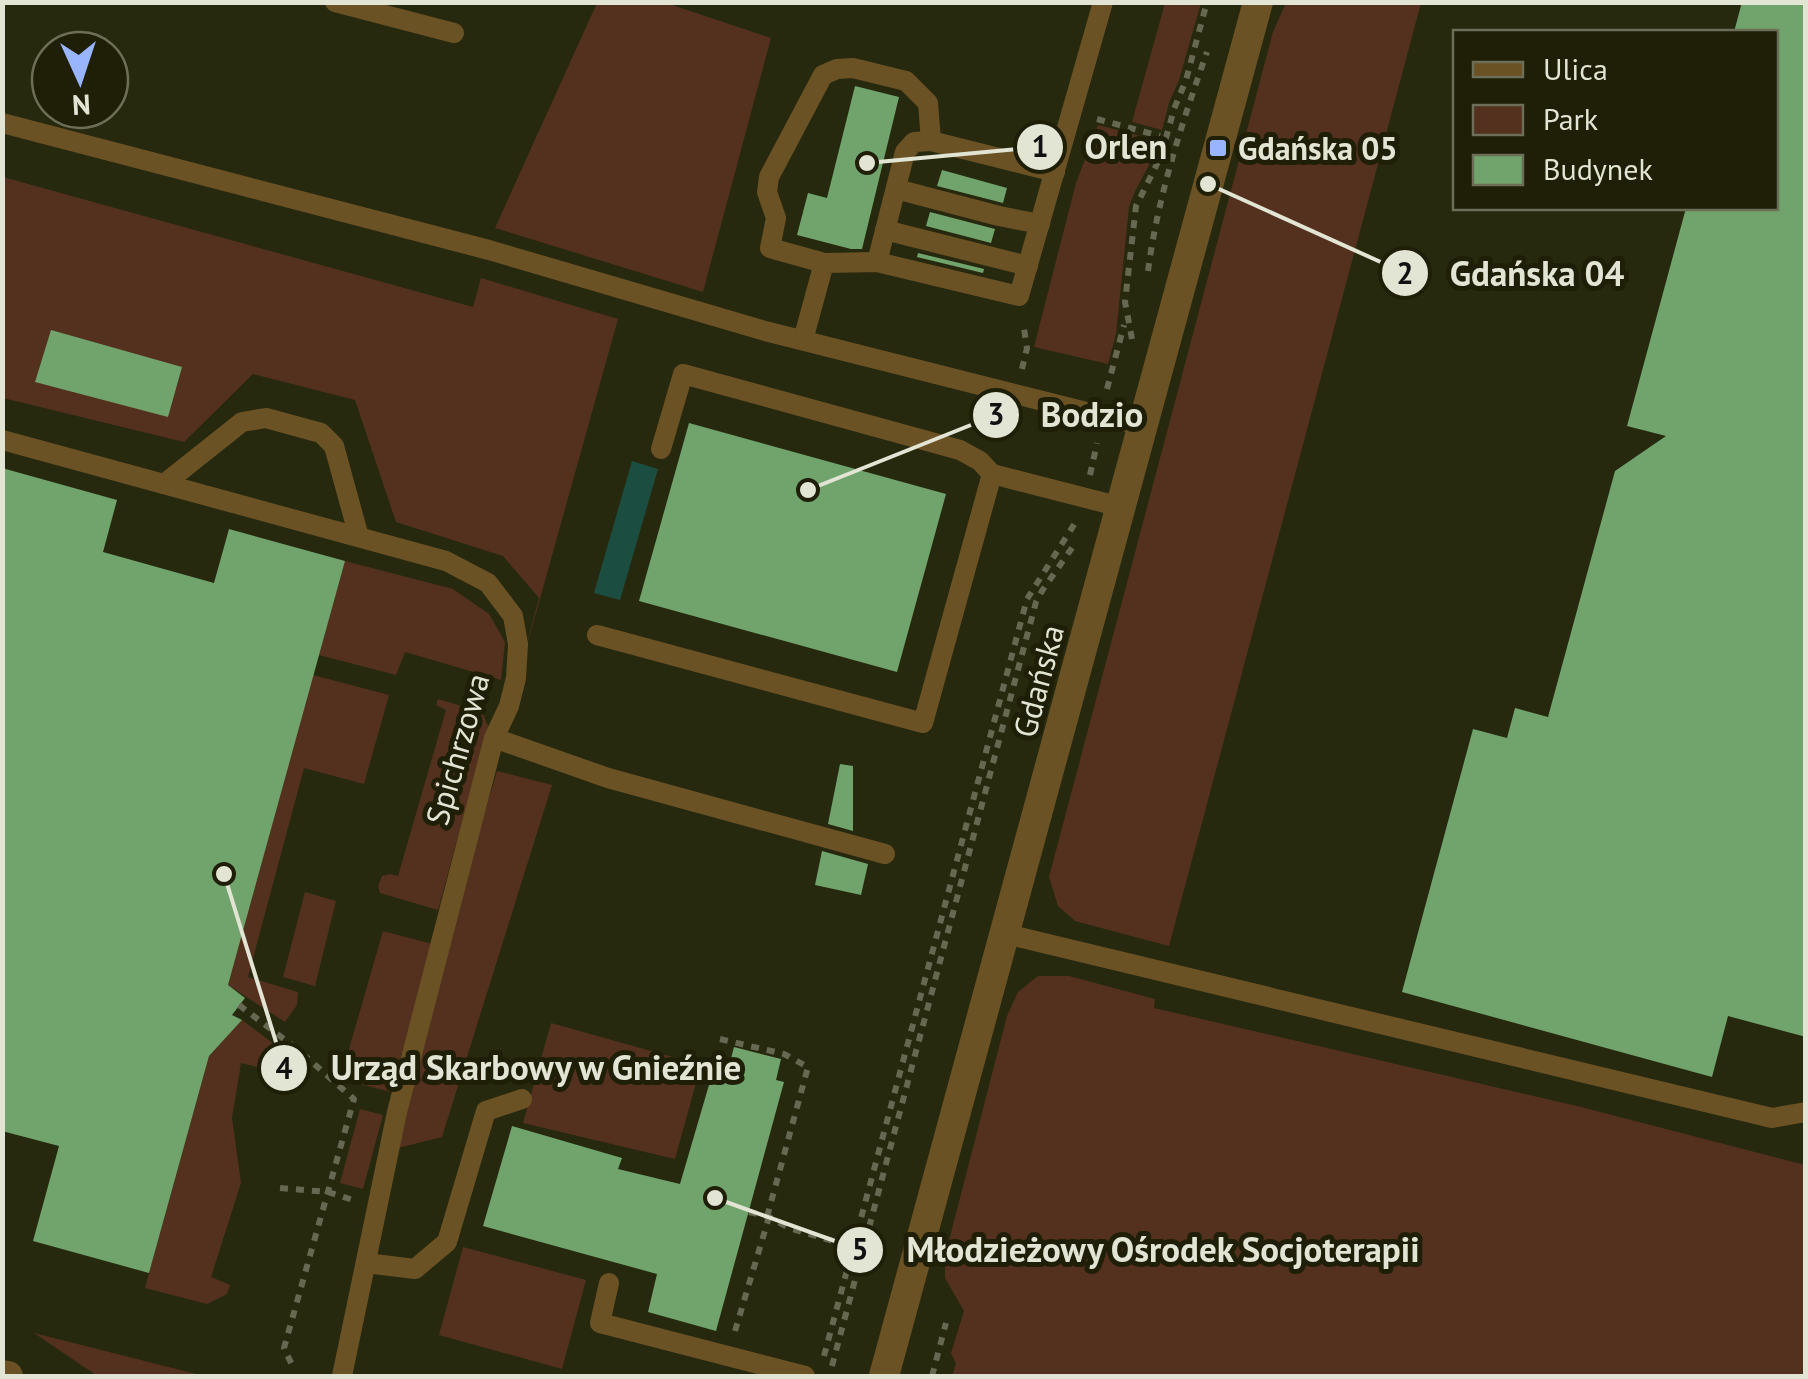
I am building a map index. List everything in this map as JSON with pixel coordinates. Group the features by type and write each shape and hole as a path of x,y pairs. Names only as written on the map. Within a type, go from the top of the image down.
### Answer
{"street":[{"name":"Gdańska","path":"884,1376 1258,2"}],"lane":[{"path":"336,2 454,34"},
{"path":"930,141 928,103 906,81 853,68 837,69 824,76 769,177 767,192 776,218 770,248 824,263 877,262 1019,296 1103,2"},
{"path":"2,123 489,250 803,340 1142,426"},
{"path":"877,262 906,152 914,142 930,141 1055,172"},
{"path":"896,189 1040,224"},
{"path":"886,230 1028,266"},
{"path":"803,340 824,263"},
{"path":"662,449 683,374 960,450 980,461 992,474 1121,507"},
{"path":"164,484 242,422 266,418 321,433 334,446 359,537"},
{"name":"Spichrzowa","path":"2,440 446,561 488,583 513,616 518,644 516,678 509,706 494,738 397,1112 342,1376"},
{"path":"597,634 922,722 992,474"},
{"path":"494,738 608,778 885,854"},
{"path":"1006,934 1772,1118 1806,1112"},
{"path":"366,1263 415,1270 447,1242 486,1111 522,1099"},
{"path":"609,1283 600,1323 812,1373"}],"path":[{"path":"1128,354 1132,339 1126,302 1136,206 1160,156 1186,80 1206,2"},
{"path":"1147,274 1174,140 1211,40"},
{"path":"1128,127 1160,136"},
{"path":"1134,322 1139,306"},
{"path":"1107,388 1124,325"},
{"path":"1021,373 1027,348"},
{"path":"1088,482 1097,442"},
{"path":"812,1373 854,1247 1027,599 1080,514"},
{"path":"829,1375 1036,602 1078,541"},
{"path":"239,1005 297,1048 354,1099 284,1348 294,1369"},
{"path":"720,1039 784,1054 808,1068 727,1356"},
{"path":"280,1188 328,1192 378,1206"},
{"path":"749,1212 854,1247"},
{"path":"932,1376 946,1323"}],"green space":[{"path":"597,3 666,3 771,38 703,292 495,228"},
{"path":"1165,3 1201,3 1162,130 1132,122"},
{"path":"1286,3 1421,3 1169,946 1075,921 1058,906 1049,877 1273,32"},
{"path":"1098,125 1159,141 1129,207 1116,334 1108,364 1034,347 1076,183"},
{"path":"3,177 473,307 481,278 618,319 522,663 539,598 503,556 396,522 355,400 253,374 184,442 3,398"},
{"path":"345,561 453,589 489,614 505,642 501,680 405,652 396,675 319,655"},
{"path":"313,675 389,695 364,784 304,768 248,977 298,992 297,1005 285,1022 228,985"},
{"path":"438,699 482,712 488,726 438,910 380,893 378,886 382,876 398,876 446,710 436,705"},
{"path":"497,771 552,785 442,1137 386,1151"},
{"path":"305,892 336,901 315,986 283,977"},
{"path":"383,931 432,944 391,1092 360,1084 343,1070"},
{"path":"1038,976 1069,976 1155,999 1154,1008 1577,1106 1805,1165 1805,1376 952,1376 956,1364 951,1353 964,1311 945,1278 945,1256 1007,1016 1018,992"},
{"path":"242,1020 274,1044 261,1068 241,1063 232,1118 241,1183 211,1277 230,1285 227,1294 207,1304 145,1288 209,1056"},
{"path":"551,1023 701,1065 675,1159 523,1123"},
{"path":"360,1109 383,1115 363,1189 340,1183"},
{"path":"463,1247 586,1280 562,1369 439,1335"},
{"path":"34,1333 204,1376 96,1375"}],"water":[{"path":"632,461 658,469 620,600 594,593"}],"building":[{"path":"1742,2 1806,2 1806,1037 1728,1016 1712,1077 1402,992 1473,729 1507,738 1515,708 1548,717 1615,471 1666,436 1627,426 1685,210 1778,210 1778,30 1735,30"},
{"path":"855,86 899,97 862,249 797,235 808,193 827,198"},
{"path":"942,170 1007,188 1003,203 937,186"},
{"path":"930,212 995,229 991,243 926,226"},
{"path":"918,253 984,269 983,273 917,257"},
{"path":"51,330 182,367 168,417 35,382"},
{"path":"689,423 946,494 897,672 639,601"},
{"path":"2,468 117,500 103,552 214,583 229,529 345,561 228,985 245,998 232,1015 242,1020 209,1056 149,1273 33,1241 59,1146 2,1131"},
{"path":"840,764 853,766 853,831 828,824"},
{"path":"822,851 868,864 861,895 815,885"},
{"path":"734,1047 781,1059 776,1080 784,1082 716,1331 648,1312 657,1274 483,1226 512,1126 622,1158 618,1169 680,1184 716,1061 729,1066"}],"place":[{"name":"Gdańska 05","path":"1218,148"},
{"name":"Orlen","path":"867,163"},
{"name":"Gdańska 04","path":"1208,184"},
{"name":"Bodzio","path":"808,490"},
{"name":"Urząd Skarbowy w Gnieźnie","path":"224,874"},
{"name":"Młodzieżowy Ośrodek Socjoterapii","path":"715,1198"}]}
